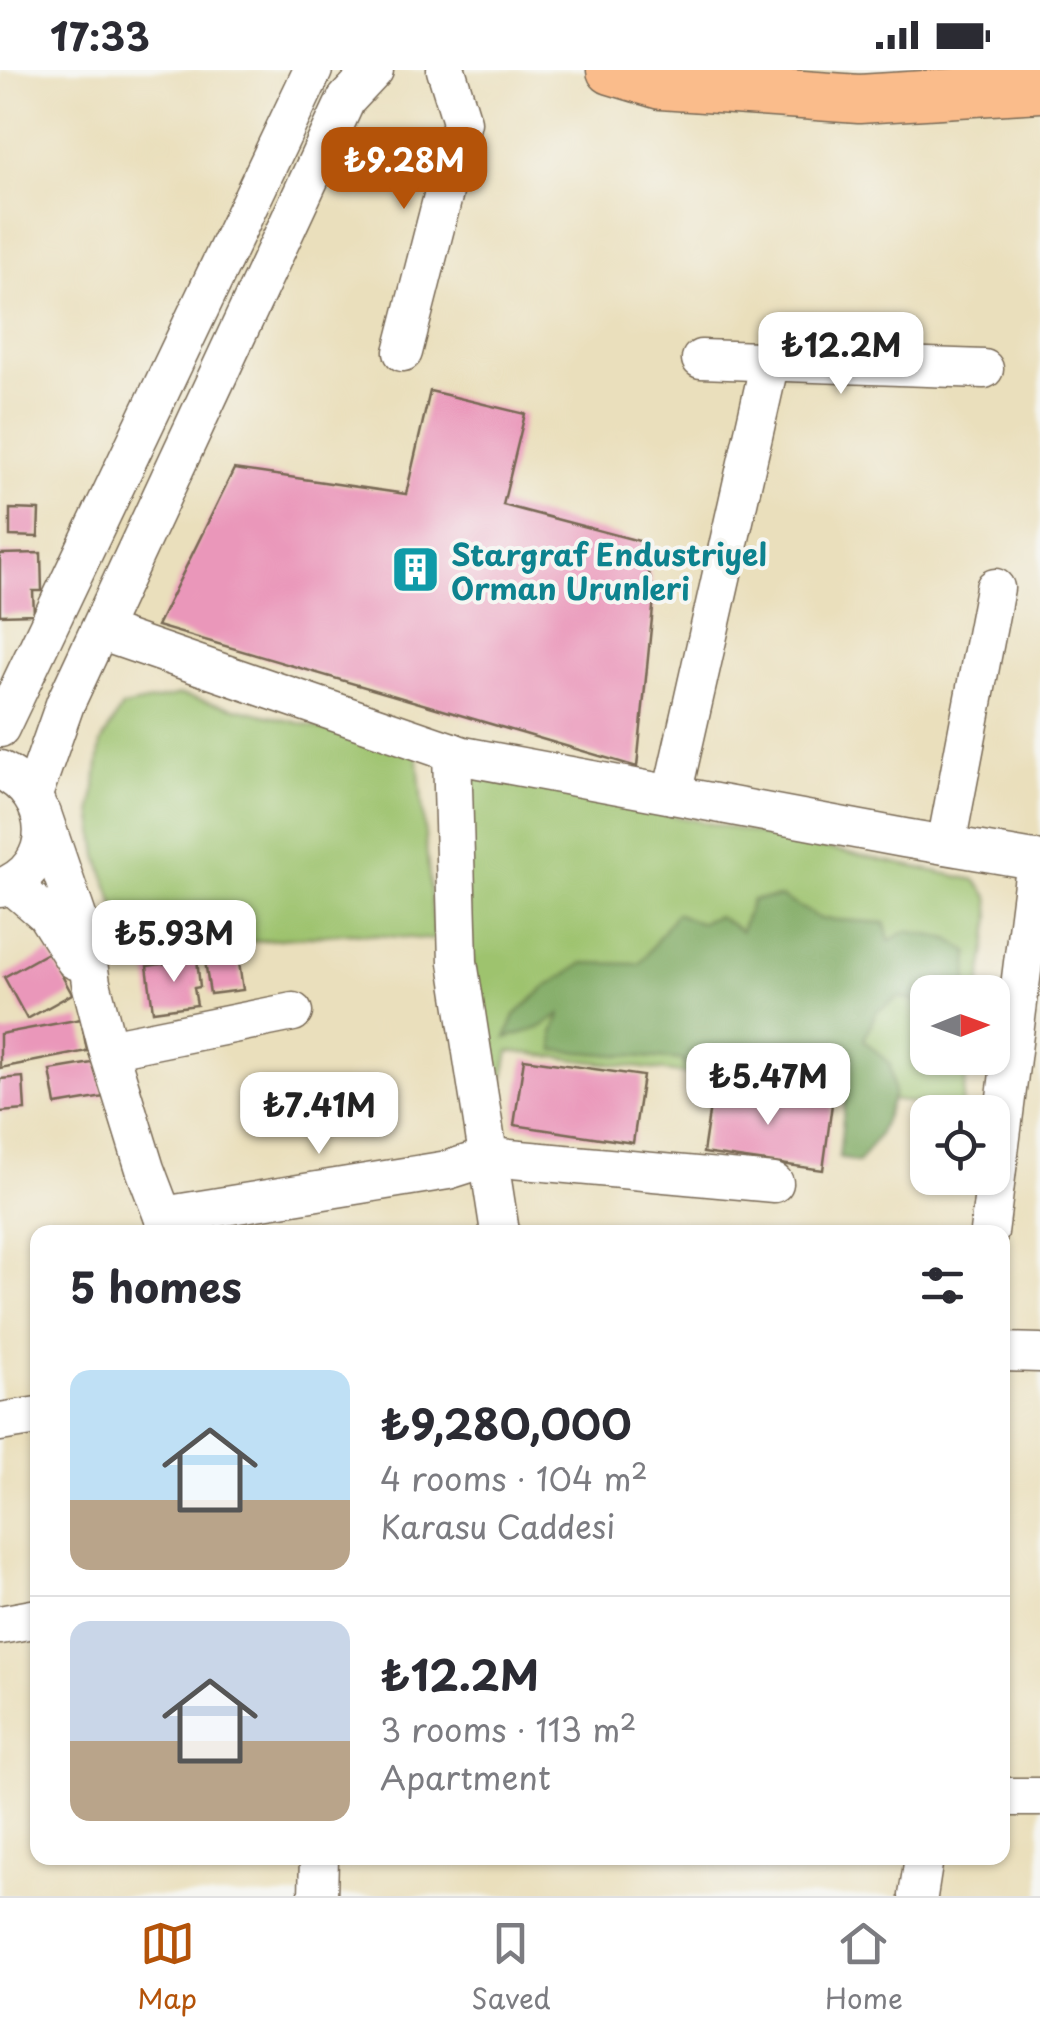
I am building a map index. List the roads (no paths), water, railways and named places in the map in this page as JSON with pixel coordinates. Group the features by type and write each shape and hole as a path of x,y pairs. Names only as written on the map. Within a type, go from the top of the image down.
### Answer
{"main road":[{"path":"610,70 661,85 859,99 1040,88"}],"street":[{"path":"0,728 313,70"},
{"path":"91,983 46,914 5,886 27,871 38,854 43,834 38,805 66,704 346,100 374,70"},
{"path":"403,352 462,122 446,70"},
{"path":"701,359 984,369"},
{"path":"672,795 770,360"},
{"path":"946,845 996,588"},
{"path":"100,630 462,756 1038,860 990,1225"},
{"path":"452,752 458,962 499,1225"},
{"path":"0,770 20,780 38,805 84,937 108,1049 166,1224 448,1170 488,1157 774,1183"},
{"path":"108,1049 293,1012"},
{"path":"1010,1352 1040,1354"},
{"path":"0,1422 30,1417"},
{"path":"0,1625 30,1619"},
{"path":"1010,1797 1040,1796"},
{"path":"318,1865 318,1896"},
{"path":"918,1896 923,1865"}],"place":[{"name":"Stargraf Endustriyel Orman Urunleri","path":"416,570"}]}
